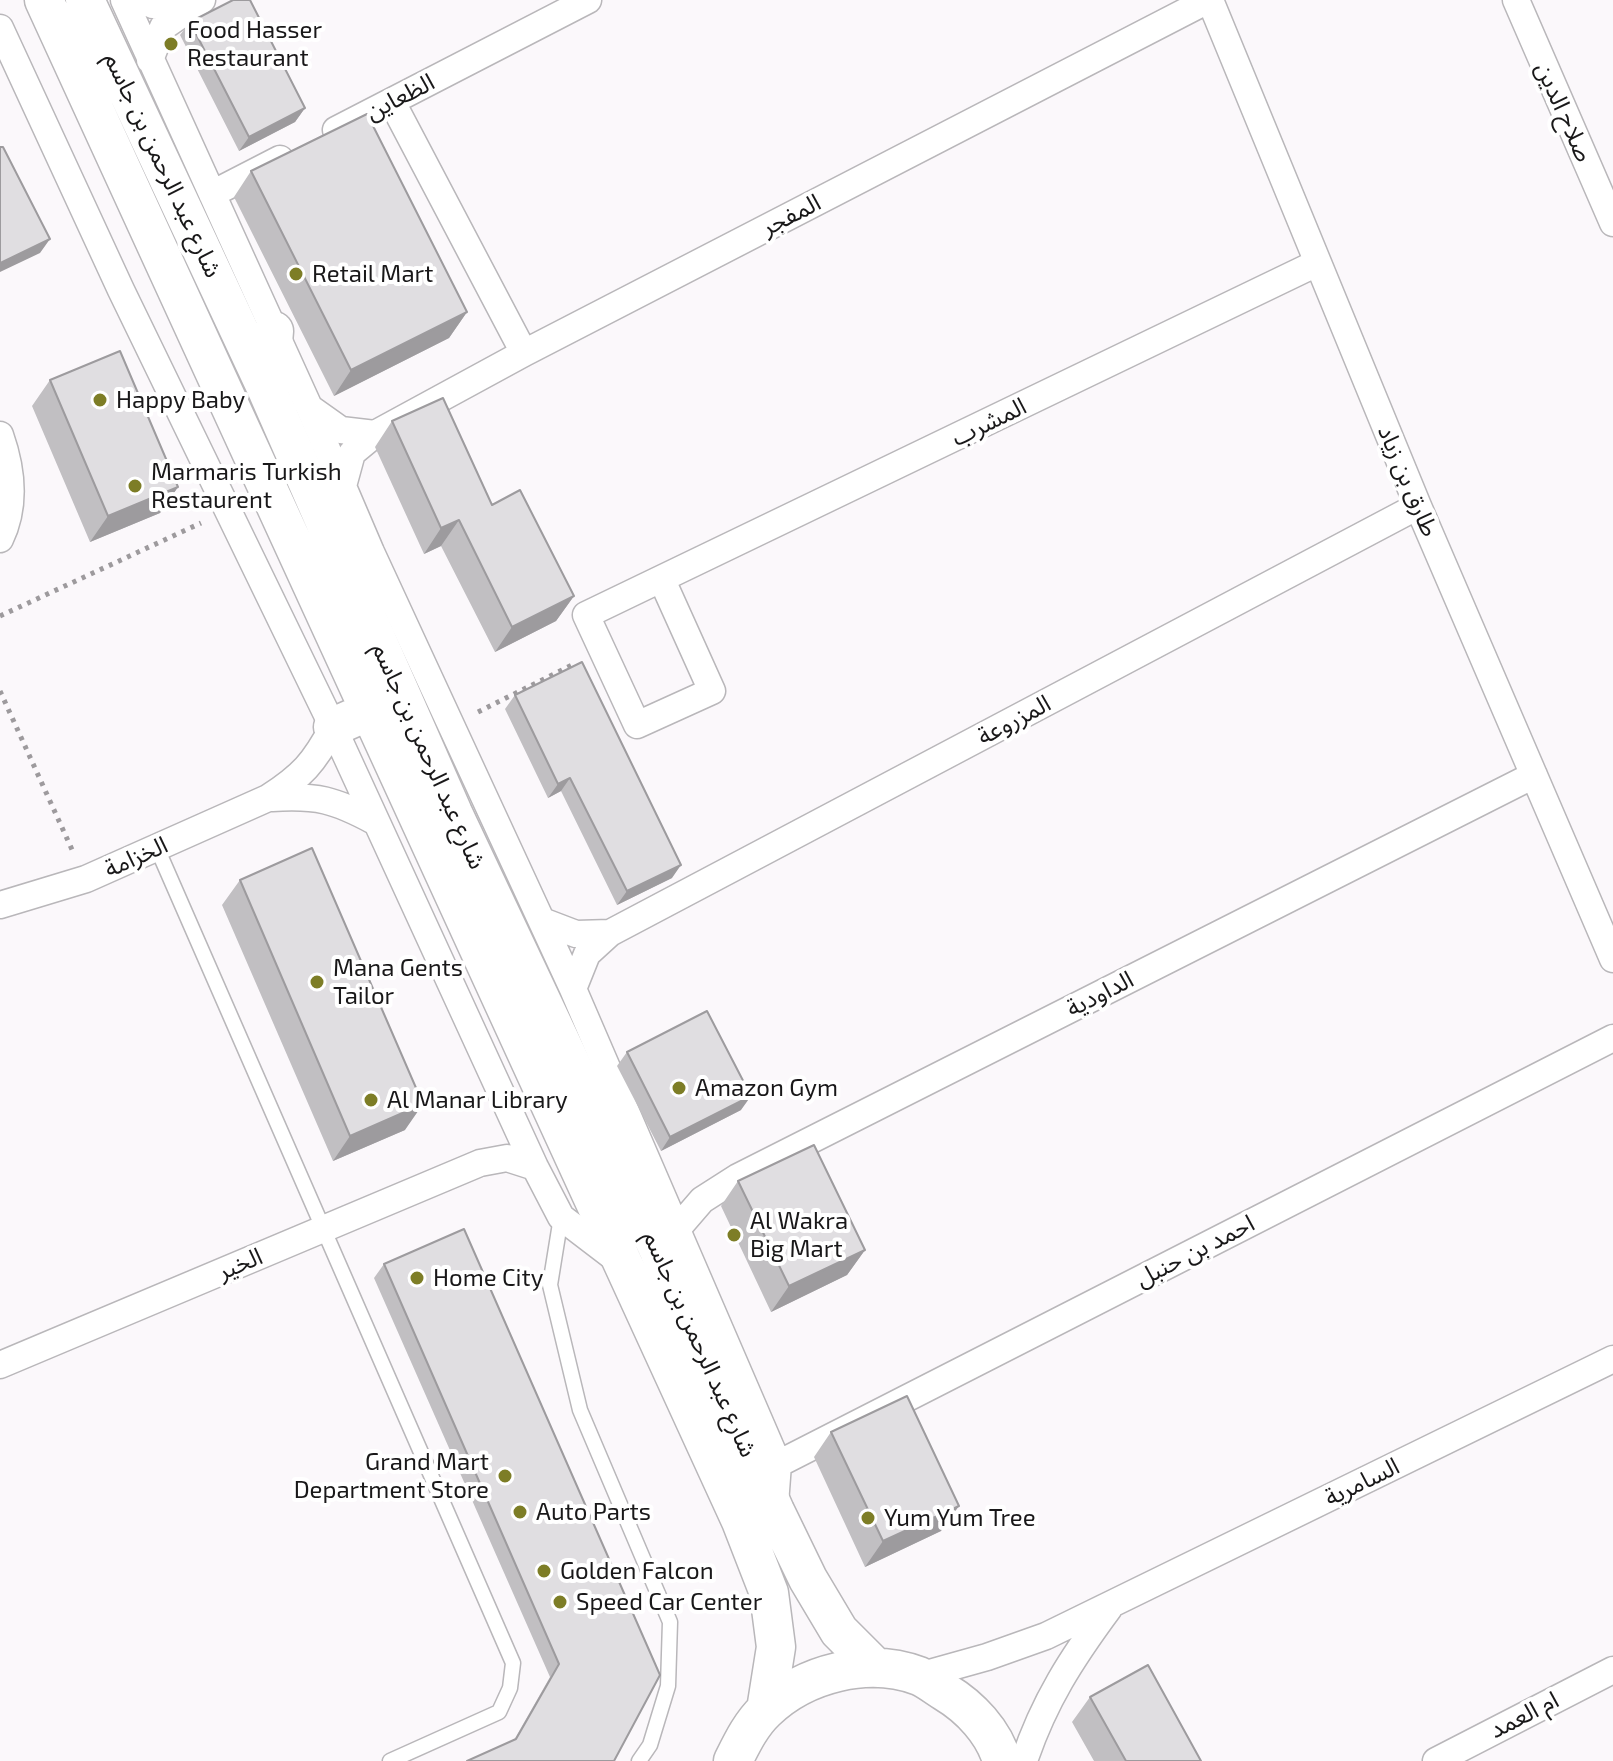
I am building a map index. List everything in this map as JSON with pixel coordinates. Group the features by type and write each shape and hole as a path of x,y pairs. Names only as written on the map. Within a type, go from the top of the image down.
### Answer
{"main road":[{"name":"شارع عبد الرحمن بن جاسم","path":"44,0 741,1521 769,1593 776,1647 766,1710"},
{"name":"شارع عبد الرحمن بن جاسم","path":"85,0 268,392 453,813 656,1244 775,1511 808,1579 839,1631 876,1668"},
{"path":"268,392 274,331"},
{"path":"333,727 369,711 453,813"},
{"path":"733,1761 747,1734 766,1710 798,1686 836,1671 876,1668 919,1676 965,1704 998,1747 1002,1761"}],"street":[{"name":"شارع عبد الرحمن بن جاسم","path":"124,0 573,989 677,1229 778,1464 775,1511"},
{"path":"143,0 153,5 195,3"},
{"name":"الظعاين","path":"212,194 588,0"},
{"name":"طارق بن زياد","path":"1209,0 1418,506 1613,959"},
{"name":"المفجر","path":"343,486 352,453 375,434 524,353 1209,0"},
{"name":"صلاح الدين","path":"1516,0 1613,223"},
{"path":"150,60 163,27 195,3"},
{"name":"شارع عبد الرحمن بن جاسم","path":"0,28 115,277 333,727 535,1167 561,1217 624,1265"},
{"path":"392,102 524,353"},
{"name":"المشرب","path":"662,580 712,691 637,725 586,615 1317,263"},
{"path":"309,407 341,430 375,434"},
{"path":"0,435 11,493 8,522 0,539"},
{"name":"المزروعة","path":"573,989 587,954 610,933 1418,506"},
{"name":"الخزامة","path":"0,905 86,879 268,798 296,780 318,756 333,727"},
{"name":"الداودية","path":"677,1229 702,1200 738,1177 1534,775"},
{"name":"الخزامة","path":"268,798 305,795 342,803 374,821"},
{"name":"المزروعة","path":"542,921 576,934 610,933"},
{"name":"احمد بن حنبل","path":"778,1464 1613,1038"},
{"path":"480,1163 498,1139 507,1109"},
{"name":"الخير","path":"0,1365 480,1163 507,1158 535,1167"},
{"name":"السامرية","path":"919,1676 1046,1636 1613,1359"},
{"name":"السامرية","path":"1024,1761 1035,1728 1067,1664 1110,1606"},
{"name":"ام العمد","path":"1436,1761 1613,1670"}],"lane":[{"path":"157,848 513,1663 510,1688 499,1712 390,1761"},
{"path":"561,1217 550,1285 580,1410 670,1622 668,1686 650,1745 639,1761"}],"path":[{"path":"0,616 228,511"},
{"path":"451,725 602,650"},
{"path":"0,691 86,879"}],"building":[{"path":"233,0 250,0 305,108 249,137 190,22"},
{"path":"367,114 467,312 351,370 251,171"},
{"path":"0,147 3,147 50,239 0,263"},
{"path":"120,351 178,487 108,516 50,380"},
{"path":"443,398 492,505 520,490 574,596 512,627 459,520 441,528 392,421"},
{"path":"582,662 681,865 627,891 570,778 558,784 515,695"},
{"path":"312,848 423,1104 350,1136 240,880"},
{"name":"Amazon Gym","path":"707,1011 751,1096 670,1137 627,1052"},
{"path":"814,1145 865,1250 789,1286 738,1181"},
{"path":"464,1229 660,1675 614,1761 467,1761 516,1739 559,1664 384,1264"},
{"path":"907,1396 959,1506 883,1541 831,1432"},
{"path":"1148,1665 1201,1761 1126,1761 1090,1697"}],"place":[{"name":"Food Hasser Restaurant","path":"171,44"},
{"name":"Retail Mart","path":"296,274"},
{"name":"Happy Baby","path":"100,400"},
{"name":"Marmaris Turkish Restaurent","path":"135,486"},
{"name":"Mana Gents Tailor","path":"317,982"},
{"name":"Amazon Gym","path":"679,1088"},
{"name":"Al Manar Library","path":"371,1100"},
{"name":"Al Wakra Big Mart","path":"734,1235"},
{"name":"Home City","path":"417,1278"},
{"name":"Grand Mart Department Store","path":"505,1476"},
{"name":"Auto Parts","path":"520,1512"},
{"name":"Yum Yum Tree","path":"868,1518"},
{"name":"Golden Falcon","path":"544,1571"},
{"name":"Speed Car Center","path":"560,1602"}]}
